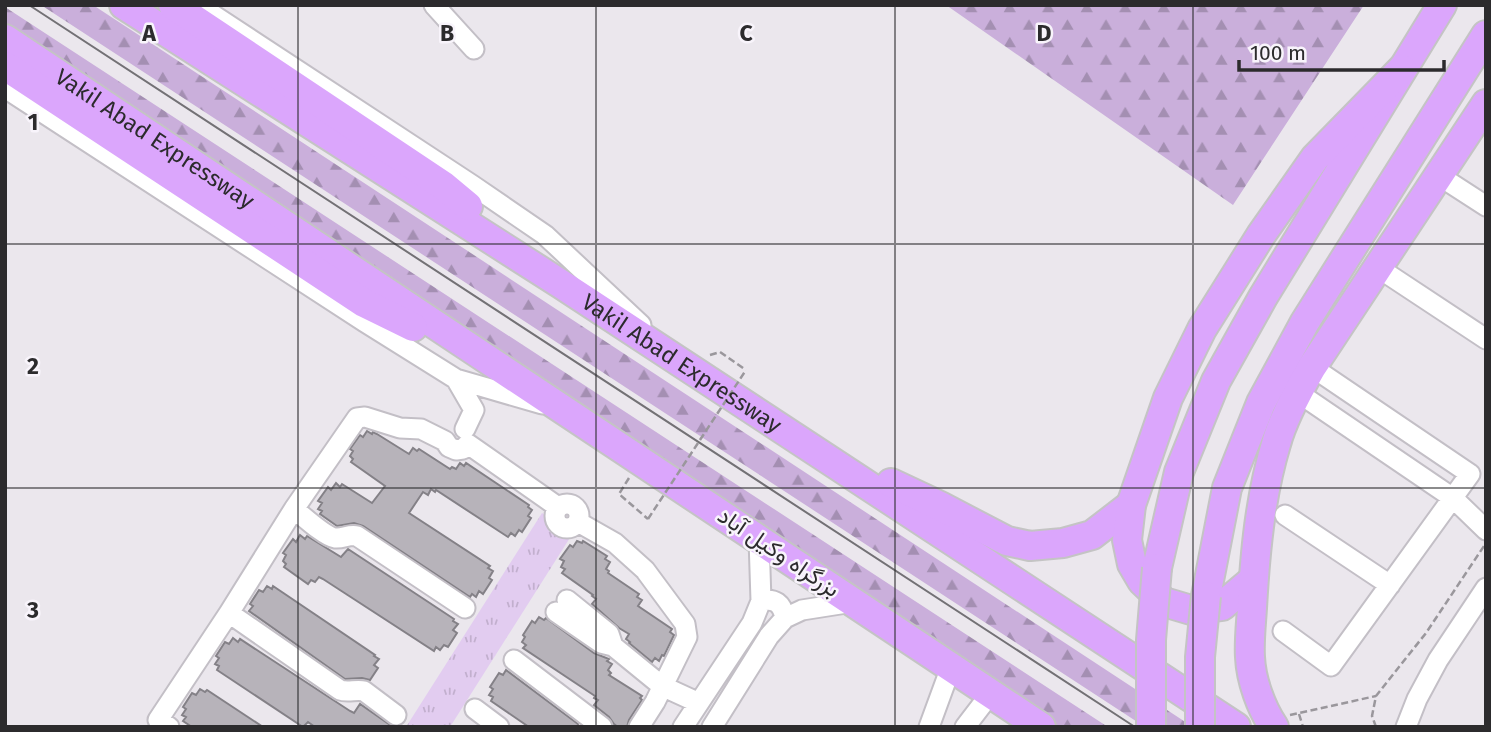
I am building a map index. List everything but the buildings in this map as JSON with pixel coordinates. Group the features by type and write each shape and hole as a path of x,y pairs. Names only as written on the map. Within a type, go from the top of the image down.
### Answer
{"highway":[{"name":"Vakil Abad Expressway","path":"124,5 683,363 1236,727"},
{"path":"173,5 444,186 561,284"},
{"path":"1150,727 1151,640 1157,568 1179,472 1216,381 1263,297 1442,5"},
{"path":"1200,727 1200,657 1206,596 1227,488 1261,403 1305,322 1486,35"},
{"name":"Vakil Abad Expressway","path":"5,39 516,377"},
{"path":"5,66 364,303 516,377"},
{"path":"1254,580 1222,606 1191,610 1164,602 1142,581 1132,564 1127,540 1131,505 1168,398 1202,329 1261,235 1315,158 1402,69"},
{"path":"1271,722 1256,687 1250,658 1261,511 1276,443 1297,392 1312,367 1486,104"},
{"name":"بزرگراه وکیل آباد","path":"516,377 1041,727"},
{"path":"807,445 940,506 1007,541 1030,546 1063,543 1092,535 1131,505"}],"street":[{"path":"198,5 545,235 683,363"},
{"path":"434,5 474,49"},
{"path":"5,88 456,379 565,411"},
{"path":"1438,175 1486,206"},
{"path":"1377,267 1486,339"},
{"path":"1283,631 1331,666 1470,474 1312,367"},
{"path":"160,724 294,509 357,418 400,428 421,429 445,441 449,447 463,449 474,410 456,379"},
{"path":"1297,392 1453,498 1486,530"},
{"path":"466,436 558,507 554,517 559,525 570,528 578,522 615,543 645,570 685,624 687,637 639,727"},
{"path":"294,509 330,537 357,536 465,608"},
{"path":"1285,515 1390,584"},
{"path":"683,727 752,623 761,601 758,539"},
{"path":"1406,727 1417,699 1438,660 1486,588"},
{"path":"761,601 769,599 778,602 785,618"},
{"path":"712,727 769,636 785,618 802,610 853,602"},
{"path":"562,606 601,643 613,646 662,686 699,703"},
{"path":"229,613 340,690 364,691 396,715"},
{"path":"514,660 602,727"},
{"path":"929,727 950,667"},
{"path":"965,727 991,693"},
{"path":"475,709 499,727"}],"path":[{"path":"619,494 648,519 746,370 720,352"},
{"path":"1376,727 1372,716 1376,696 1426,633 1486,542"},
{"path":"1271,722 1376,696"},
{"path":"1299,714 1303,727"}],"green space":[{"path":"41,5 93,5 1193,727 1145,727"},
{"path":"946,5 1364,5 1233,205"},
{"path":"5,7 1108,727 1056,727 5,40"},
{"path":"542,513 573,533 450,727 406,727"}],"tram line":[{"path":"29,5 1135,727"}]}
